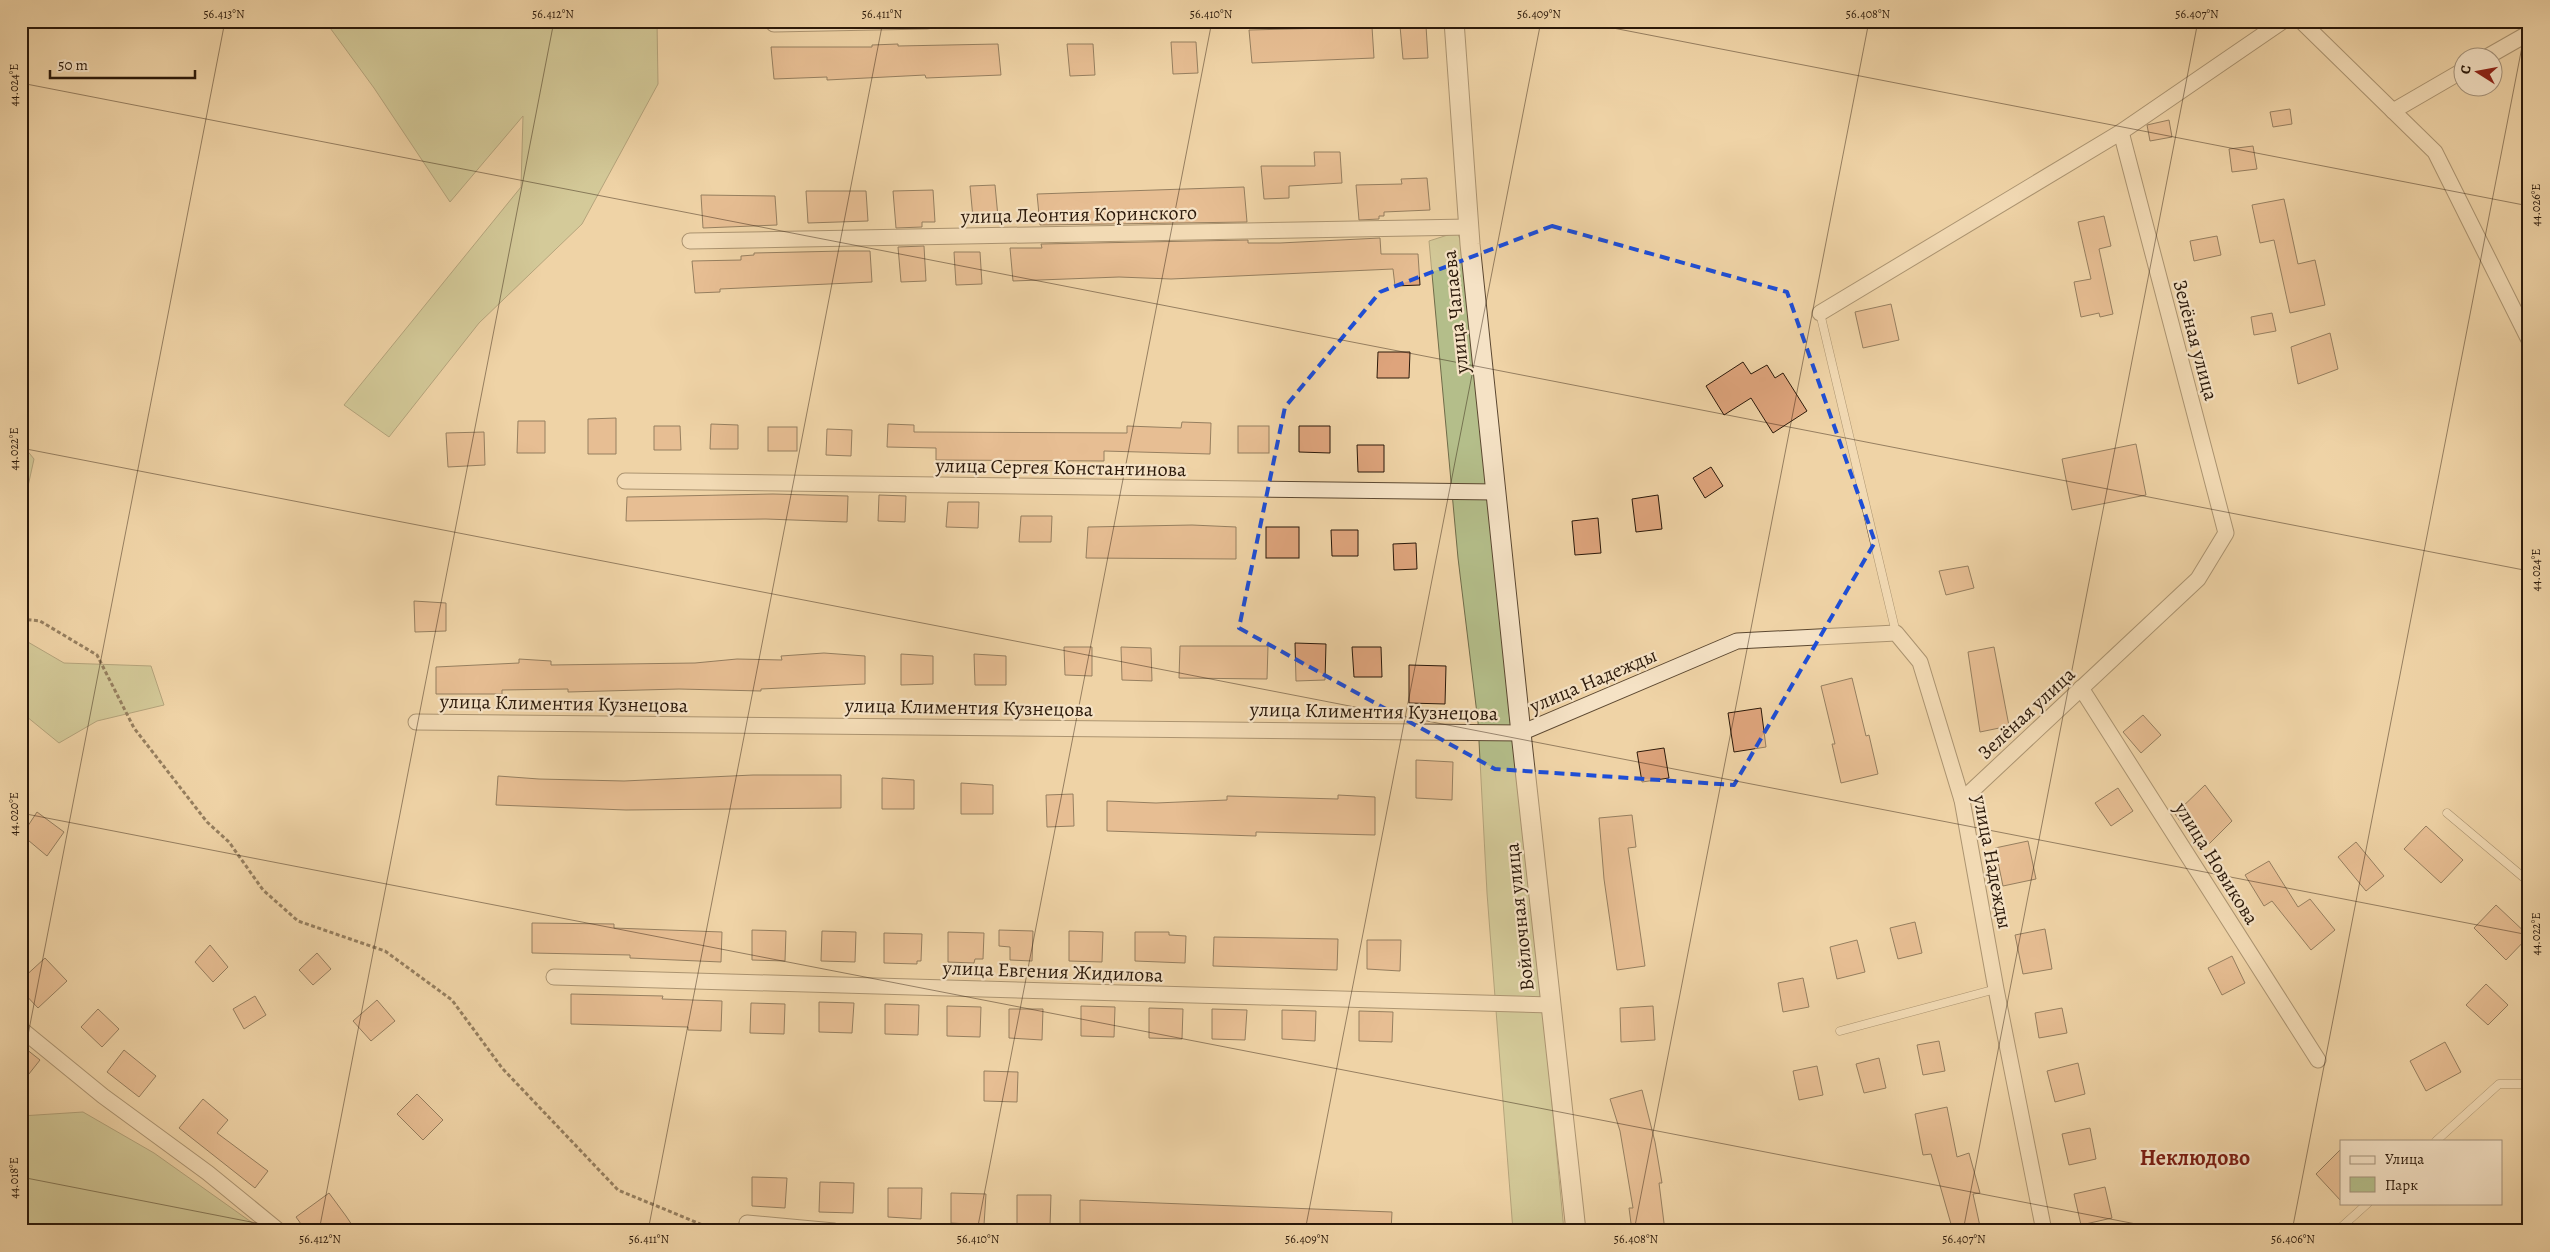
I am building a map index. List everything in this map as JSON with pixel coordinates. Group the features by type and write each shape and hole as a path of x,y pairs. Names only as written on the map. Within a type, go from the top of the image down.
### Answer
{"street":[{"path":"774,24 927,21"},
{"name":"улица Чапаева","path":"1454,21 1469,227 1507,598"},
{"path":"1820,313 2121,132 2283,21"},
{"path":"2301,21 2435,152 2529,340"},
{"path":"2502,48 2529,33"},
{"path":"2393,110 2452,77"},
{"name":"Зелёная улица","path":"1962,800 2198,579 2226,533 2121,132"},
{"name":"улица Леонтия Коринского","path":"690,241 1469,227"},
{"name":"улица Сергея Константинова","path":"625,481 1497,492"},
{"name":"Войлочная улица","path":"1507,598 1576,1231"},
{"name":"улица Надежды","path":"1521,733 1737,641 1896,633 1920,662 1962,800 1996,989 2044,1231"},
{"name":"улица Новикова","path":"2081,688 2318,1060"},
{"name":"улица Климентия Кузнецова","path":"416,722 1521,733"},
{"name":"улица Евгения Жидилова","path":"554,977 1552,1005"},
{"path":"21,1029 103,1096 208,1173 279,1231"},
{"path":"747,1223 834,1231"}],"lane":[{"path":"1820,313 1896,633"},
{"path":"2447,814 2529,882"},
{"path":"1840,1031 1996,989"},
{"path":"2437,1140 2499,1084 2529,1084"},
{"path":"2338,1231 2367,1204"}],"path":[{"path":"21,619 40,622 97,655 134,728 207,822 229,842 263,890 298,921 385,951 452,1000 502,1068 618,1190 717,1231"}],"highlighted area":[{"path":"1552,226 1787,292 1875,542 1734,785 1495,769 1239,628 1285,407 1380,292"}],"green space":[{"path":"325,21 657,21 658,84 582,224 479,323 389,437 344,405 521,187 523,116 450,202 374,88"},
{"path":"1457,232 1465,251 1510,720 1533,900 1564,1231 1513,1231 1487,893 1478,722 1458,558 1429,241"},
{"path":"21,443 34,459 21,518"},
{"path":"21,638 64,663 151,666 164,705 97,721 59,743 21,712"},
{"path":"83,1112 154,1153 254,1224 259,1231 21,1231 21,1116"}],"building":[{"path":"1400,26 1426,26 1428,58 1403,59"},
{"path":"1372,27 1374,58 1252,63 1249,30"},
{"path":"1171,42 1196,42 1198,73 1173,74"},
{"path":"898,44 898,46 998,44 1001,75 926,78 925,75 827,80 827,77 774,79 771,47 872,47 872,45"},
{"path":"1067,44 1093,44 1095,75 1070,76"},
{"path":"2290,109 2292,124 2273,127 2270,112"},
{"path":"2169,120 2172,137 2150,141 2147,125"},
{"path":"2253,146 2257,169 2232,172 2229,149"},
{"path":"1314,152 1340,152 1342,183 1289,186 1289,198 1264,199 1261,166 1315,166"},
{"path":"1427,178 1430,210 1384,212 1384,216 1379,216 1379,219 1359,220 1356,185 1402,184 1401,179"},
{"path":"995,185 998,217 973,218 970,186"},
{"path":"1244,187 1247,222 1040,225 1037,194"},
{"path":"933,190 935,222 922,222 922,227 896,228 893,191"},
{"path":"806,191 866,191 868,221 808,223"},
{"path":"701,195 775,196 777,225 703,228"},
{"path":"2284,199 2298,264 2315,260 2325,305 2290,313 2274,240 2260,243 2252,205"},
{"path":"2104,216 2111,246 2099,249 2113,314 2100,317 2099,313 2081,317 2074,282 2091,279 2078,222"},
{"path":"2217,236 2221,255 2194,261 2190,241"},
{"path":"1380,238 1381,254 1418,254 1420,285 1395,286 1393,269 1171,279 1119,277 1013,281 1010,248 1042,248 1041,244 1248,240 1248,243 1280,243"},
{"path":"924,246 926,281 901,282 898,247"},
{"path":"870,251 872,282 720,289 720,292 695,293 692,261 741,260 741,256 754,255 754,253"},
{"path":"954,252 980,252 982,284 956,285"},
{"path":"1891,304 1899,340 1863,348 1855,312"},
{"path":"2272,313 2276,331 2254,335 2251,317"},
{"path":"2330,333 2338,369 2298,384 2291,347"},
{"path":"1378,352 1410,352 1409,378 1377,378"},
{"path":"1743,362 1751,374 1767,365 1775,378 1783,373 1807,411 1773,433 1751,398 1724,415 1706,386"},
{"path":"616,418 616,454 588,454 588,419"},
{"path":"518,421 545,421 545,453 517,453"},
{"path":"1182,422 1211,423 1210,454 1104,451 1104,461 936,460 936,448 887,447 888,424 914,425 914,432 1127,433 1127,426 1181,428"},
{"path":"711,424 738,425 738,449 710,449"},
{"path":"654,426 680,426 681,450 654,450"},
{"path":"1238,426 1269,426 1269,453 1238,453"},
{"path":"1299,426 1330,426 1330,453 1299,452"},
{"path":"768,427 797,427 797,451 768,451"},
{"path":"827,429 852,430 851,456 826,455"},
{"path":"484,432 485,465 448,467 446,433"},
{"path":"2136,444 2146,495 2072,510 2062,459"},
{"path":"1357,445 1384,445 1384,472 1358,472"},
{"path":"1711,467 1723,486 1705,498 1693,478"},
{"path":"773,494 848,496 847,522 766,519 626,521 627,497"},
{"path":"879,495 906,496 905,522 878,521"},
{"path":"1658,495 1662,529 1636,532 1632,499"},
{"path":"948,502 979,502 978,528 946,527"},
{"path":"1021,516 1052,516 1051,542 1019,542"},
{"path":"1598,518 1601,553 1575,555 1572,521"},
{"path":"1192,525 1236,527 1236,559 1086,558 1088,527"},
{"path":"1266,527 1299,527 1299,558 1266,558"},
{"path":"1331,530 1358,530 1358,556 1332,556"},
{"path":"1416,543 1417,569 1394,570 1393,544"},
{"path":"1968,566 1974,588 1946,595 1939,571"},
{"path":"414,601 446,603 446,631 415,632"},
{"path":"1295,643 1326,644 1325,680 1296,681"},
{"path":"1180,646 1268,646 1267,679 1179,678"},
{"path":"1064,647 1092,647 1092,676 1065,675"},
{"path":"1121,647 1151,648 1152,681 1122,680"},
{"path":"1352,647 1381,647 1382,677 1354,677"},
{"path":"1994,647 2009,726 1980,732 1968,652"},
{"path":"824,653 865,656 865,684 761,689 761,691 679,689 568,692 568,689 502,690 502,694 436,694 436,667 519,663 519,659 551,661 551,665 695,663 737,659 782,660 781,656"},
{"path":"901,654 933,656 933,684 901,685"},
{"path":"974,654 1006,656 1006,685 975,685"},
{"path":"1409,665 1446,666 1445,704 1409,703"},
{"path":"1852,678 1866,736 1869,735 1878,774 1841,783 1832,744 1835,744 1821,686"},
{"path":"1761,708 1766,747 1734,752 1728,713"},
{"path":"2143,715 2161,735 2141,753 2123,732"},
{"path":"1664,748 1669,778 1642,782 1637,752"},
{"path":"1416,760 1453,762 1452,800 1416,798"},
{"path":"753,775 841,775 841,808 626,810 496,805 498,776 624,781"},
{"path":"882,778 914,780 914,809 882,809"},
{"path":"961,783 993,785 993,814 961,814"},
{"path":"2205,785 2232,821 2202,851 2175,814"},
{"path":"2118,788 2133,811 2111,826 2095,803"},
{"path":"1073,794 1074,826 1047,827 1046,795"},
{"path":"1338,795 1375,797 1375,835 1256,832 1256,836 1107,831 1107,801 1156,803 1227,800 1227,796 1338,799"},
{"path":"37,812 64,832 47,856 22,835"},
{"path":"1632,815 1636,847 1628,848 1645,966 1617,970 1604,879 1599,818"},
{"path":"2426,826 2463,860 2441,883 2404,849"},
{"path":"2028,841 2036,879 2003,886 1995,848"},
{"path":"2356,842 2384,876 2366,891 2338,857"},
{"path":"2269,861 2298,907 2310,899 2335,930 2311,950 2272,901 2264,906 2245,875"},
{"path":"2496,905 2529,936 2506,960 2474,928"},
{"path":"1915,922 1922,953 1898,959 1890,928"},
{"path":"532,923 614,924 614,928 722,932 721,962 630,958 630,955 532,953"},
{"path":"2045,929 2052,969 2023,974 2015,935"},
{"path":"752,930 786,931 785,961 752,960"},
{"path":"999,930 1033,931 1032,961 1010,960 1010,947 999,946"},
{"path":"822,931 856,932 855,962 821,961"},
{"path":"1069,931 1103,932 1102,962 1069,961"},
{"path":"948,932 984,933 983,959 975,959 974,963 948,962"},
{"path":"1135,932 1169,932 1169,935 1186,936 1185,963 1135,961"},
{"path":"884,933 922,934 921,961 917,961 917,964 884,963"},
{"path":"1214,937 1338,939 1337,970 1213,966"},
{"path":"1367,940 1401,940 1400,971 1367,969"},
{"path":"1857,940 1865,972 1837,979 1830,947"},
{"path":"210,945 228,967 213,982 195,962"},
{"path":"317,953 331,969 313,985 299,970"},
{"path":"2232,956 2245,983 2222,995 2208,968"},
{"path":"45,958 67,981 38,1008 21,990 21,980"},
{"path":"1803,978 1809,1007 1783,1012 1778,983"},
{"path":"2486,984 2508,1005 2488,1025 2466,1005"},
{"path":"571,994 663,996 662,999 722,1001 721,1031 688,1030 688,1027 571,1024"},
{"path":"255,996 266,1015 244,1029 233,1009"},
{"path":"377,1000 395,1021 371,1041 353,1021"},
{"path":"819,1002 854,1003 852,1033 819,1032"},
{"path":"751,1003 785,1004 784,1034 750,1033"},
{"path":"885,1004 919,1005 918,1035 885,1034"},
{"path":"947,1006 981,1007 980,1037 947,1036"},
{"path":"1081,1006 1115,1007 1114,1037 1081,1036"},
{"path":"1653,1006 1655,1040 1621,1042 1620,1008"},
{"path":"1149,1008 1183,1009 1182,1039 1149,1038"},
{"path":"2062,1008 2067,1033 2039,1038 2035,1013"},
{"path":"98,1009 119,1029 102,1047 81,1027"},
{"path":"1009,1009 1043,1009 1042,1040 1009,1038"},
{"path":"1212,1009 1247,1010 1245,1040 1212,1039"},
{"path":"1282,1010 1316,1011 1315,1041 1282,1039"},
{"path":"1359,1011 1393,1012 1392,1042 1359,1041"},
{"path":"1939,1041 1945,1071 1923,1075 1917,1045"},
{"path":"2445,1042 2461,1072 2426,1091 2410,1061"},
{"path":"21,1045 40,1060 21,1084"},
{"path":"124,1050 156,1076 139,1097 107,1072"},
{"path":"1879,1058 1886,1088 1864,1093 1856,1064"},
{"path":"2078,1063 2085,1094 2055,1102 2047,1071"},
{"path":"1817,1066 1823,1095 1799,1100 1793,1071"},
{"path":"984,1071 1018,1072 1017,1102 984,1101"},
{"path":"1642,1090 1655,1142 1662,1183 1659,1183 1665,1231 1632,1231 1629,1208 1633,1208 1620,1131 1610,1099"},
{"path":"417,1094 443,1120 423,1140 397,1114"},
{"path":"203,1099 228,1120 217,1133 268,1171 255,1188 179,1128"},
{"path":"1947,1107 1957,1157 1969,1153 1980,1193 1973,1194 1981,1231 1953,1231 1931,1154 1923,1155 1915,1114"},
{"path":"2090,1128 2096,1159 2069,1165 2062,1134"},
{"path":"2340,1150 2340,1200 2316,1174"},
{"path":"752,1177 787,1178 785,1208 752,1206"},
{"path":"820,1182 854,1183 853,1213 819,1212"},
{"path":"2105,1187 2112,1218 2081,1225 2074,1194"},
{"path":"888,1188 922,1188 921,1219 888,1217"},
{"path":"329,1193 356,1231 306,1231 296,1217"},
{"path":"951,1193 986,1194 984,1225 951,1223"},
{"path":"1017,1195 1051,1195 1050,1226 1017,1224"},
{"path":"1080,1200 1392,1212 1391,1231 1080,1230"}],"district":[{"name":"Неклюдово","path":"2195,1157"}]}
